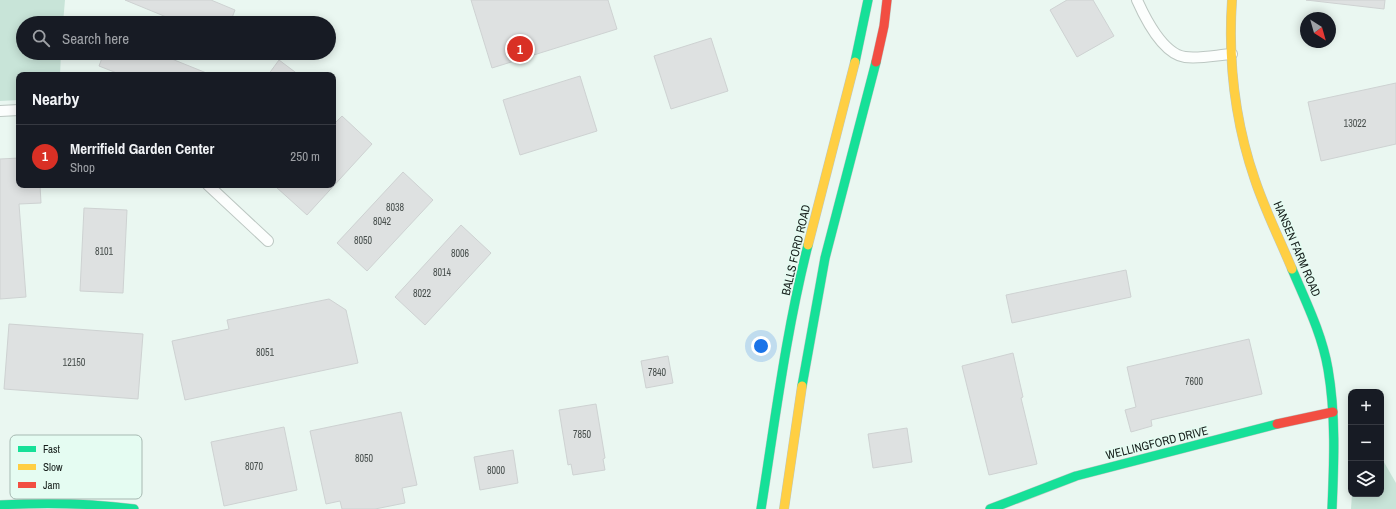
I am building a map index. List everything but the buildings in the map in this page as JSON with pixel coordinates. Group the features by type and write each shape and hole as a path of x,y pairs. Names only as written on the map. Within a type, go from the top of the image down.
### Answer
{"main road":[{"name":"BALLS FORD ROAD","path":"761,509 800,278 861,37 868,0"},
{"path":"784,509 814,308 824,258 877,58 884,26 887,0"},
{"name":"HANSEN FARM ROAD","path":"1232,0 1232,54 1235,96 1248,157 1255,180 1315,323 1328,369 1333,412 1334,459 1332,509"},
{"path":"834,144 842,155 844,183"},
{"name":"WELLINGFORD DRIVE","path":"990,509 1076,476 1307,417 1333,412"},
{"path":"0,505 48,502 76,503 134,509"}],"street":[{"path":"1137,0 1149,24 1164,44 1173,52 1184,57 1232,54"},
{"path":"0,111 16,110"},
{"path":"211,188 268,241"}],"green space":[{"path":"0,0 65,0 64,16 16,16 16,60 61,60 60,72 16,72 16,100 0,101"},
{"path":"1384,462 1396,483 1396,509 1351,509 1352,497 1384,497"}],"traffic: fast":[{"path":"855,62 868,0"},
{"path":"802,386 825,258 876,62"},
{"path":"761,509 787,343 808,245"},
{"path":"1292,269 1318,331 1331,386 1334,457 1332,509"},
{"path":"990,509 1076,476 1277,424"},
{"path":"0,505 67,504 100,505 134,509"}],"traffic: slow":[{"path":"1232,0 1232,68 1234,91 1242,136 1259,191 1292,269"},
{"path":"808,245 855,62"},
{"path":"784,509 802,386"}],"traffic: jam":[{"path":"876,62 884,26 887,0"},
{"path":"1277,424 1333,412"}],"place":[{"name":"Merrifield Garden Center","path":"520,49"}]}
